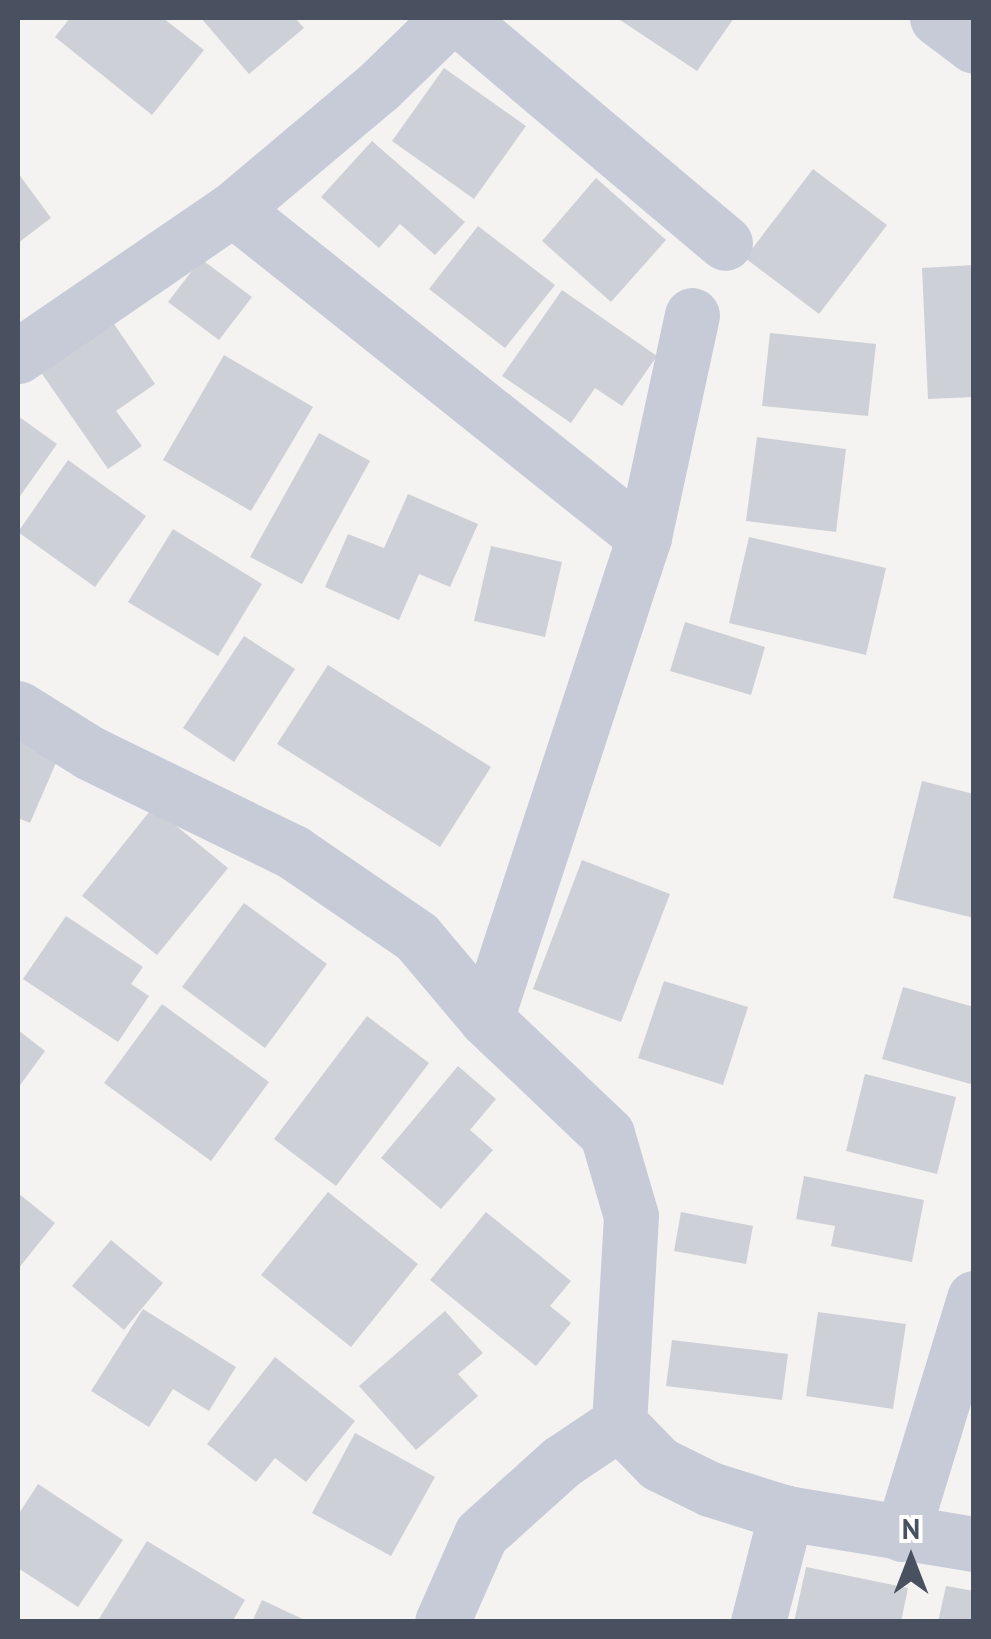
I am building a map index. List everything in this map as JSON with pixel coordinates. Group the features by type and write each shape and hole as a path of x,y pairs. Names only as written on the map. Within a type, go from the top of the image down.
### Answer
{"street":[{"path":"18,356 233,209 378,87 449,18"},
{"path":"458,18 725,243"},
{"path":"937,18 974,46"},
{"path":"233,209 644,537"},
{"path":"486,1019 644,537 692,315"},
{"path":"18,708 90,754 293,852 417,938 486,1019 607,1134 631,1216 620,1423 659,1464 710,1490 786,1513 974,1544"},
{"path":"902,1534 974,1298"},
{"path":"442,1622 481,1534 560,1462 620,1423"},
{"path":"758,1622 786,1513"}],"building":[{"path":"70,18 163,18 204,50 152,115 55,37"},
{"path":"201,18 295,18 304,28 249,74"},
{"path":"617,18 734,18 697,71"},
{"path":"444,68 526,126 474,199 392,141"},
{"path":"372,141 465,222 435,255 400,224 379,248 321,197"},
{"path":"813,169 887,225 819,314 745,258"},
{"path":"18,173 51,218 18,243"},
{"path":"596,178 666,240 611,302 542,241"},
{"path":"478,226 555,285 505,348 429,289"},
{"path":"201,259 252,297 219,340 168,302"},
{"path":"974,265 974,397 928,399 922,268"},
{"path":"562,290 657,356 622,406 595,388 571,423 502,376"},
{"path":"112,321 155,384 116,411 142,446 108,469 40,371"},
{"path":"770,333 876,344 868,416 762,406"},
{"path":"224,355 313,407 251,511 163,460"},
{"path":"18,416 57,444 18,499"},
{"path":"319,433 370,461 302,584 250,557"},
{"path":"757,437 846,449 836,532 746,521"},
{"path":"68,460 146,516 95,587 18,532"},
{"path":"408,494 478,524 450,587 419,574 399,620 325,587 348,534 384,548"},
{"path":"173,529 262,584 218,656 128,602"},
{"path":"749,537 886,568 866,655 729,623"},
{"path":"491,546 562,562 545,637 474,621"},
{"path":"685,622 765,647 751,695 670,671"},
{"path":"244,636 295,669 234,762 183,728"},
{"path":"328,665 491,767 440,847 277,744"},
{"path":"18,738 59,756 30,823 18,818"},
{"path":"922,781 974,794 974,918 893,898"},
{"path":"153,807 228,868 157,955 82,896"},
{"path":"582,860 670,894 621,1022 533,989"},
{"path":"244,903 327,964 265,1048 182,987"},
{"path":"66,916 143,967 131,984 149,996 118,1042 23,979"},
{"path":"664,981 748,1007 723,1085 638,1058"},
{"path":"903,987 974,1007 974,1085 882,1059"},
{"path":"162,1004 269,1082 211,1161 104,1083"},
{"path":"367,1016 429,1063 336,1186 274,1139"},
{"path":"18,1030 45,1051 18,1088"},
{"path":"458,1066 496,1099 470,1130 493,1150 441,1209 381,1158"},
{"path":"865,1074 956,1097 937,1174 846,1151"},
{"path":"804,1176 924,1200 912,1262 831,1246 835,1226 796,1219"},
{"path":"328,1192 418,1264 351,1347 261,1275"},
{"path":"18,1193 55,1223 18,1269"},
{"path":"486,1212 571,1281 550,1306 571,1323 536,1366 430,1280"},
{"path":"681,1212 753,1226 746,1264 674,1251"},
{"path":"111,1240 163,1283 124,1330 72,1286"},
{"path":"143,1309 236,1367 209,1411 173,1389 149,1427 91,1391"},
{"path":"445,1311 483,1353 458,1374 478,1396 416,1450 359,1386"},
{"path":"818,1312 906,1324 893,1409 806,1396"},
{"path":"672,1340 788,1354 782,1400 666,1386"},
{"path":"275,1357 355,1421 306,1482 275,1458 256,1482 207,1444"},
{"path":"355,1433 435,1477 391,1556 312,1513"},
{"path":"38,1484 123,1540 78,1607 18,1568 18,1515"},
{"path":"147,1541 245,1600 232,1622 97,1622"},
{"path":"806,1567 908,1588 901,1622 794,1622"},
{"path":"946,1586 974,1591 974,1622 938,1622"},
{"path":"262,1600 309,1622 252,1622"}]}
